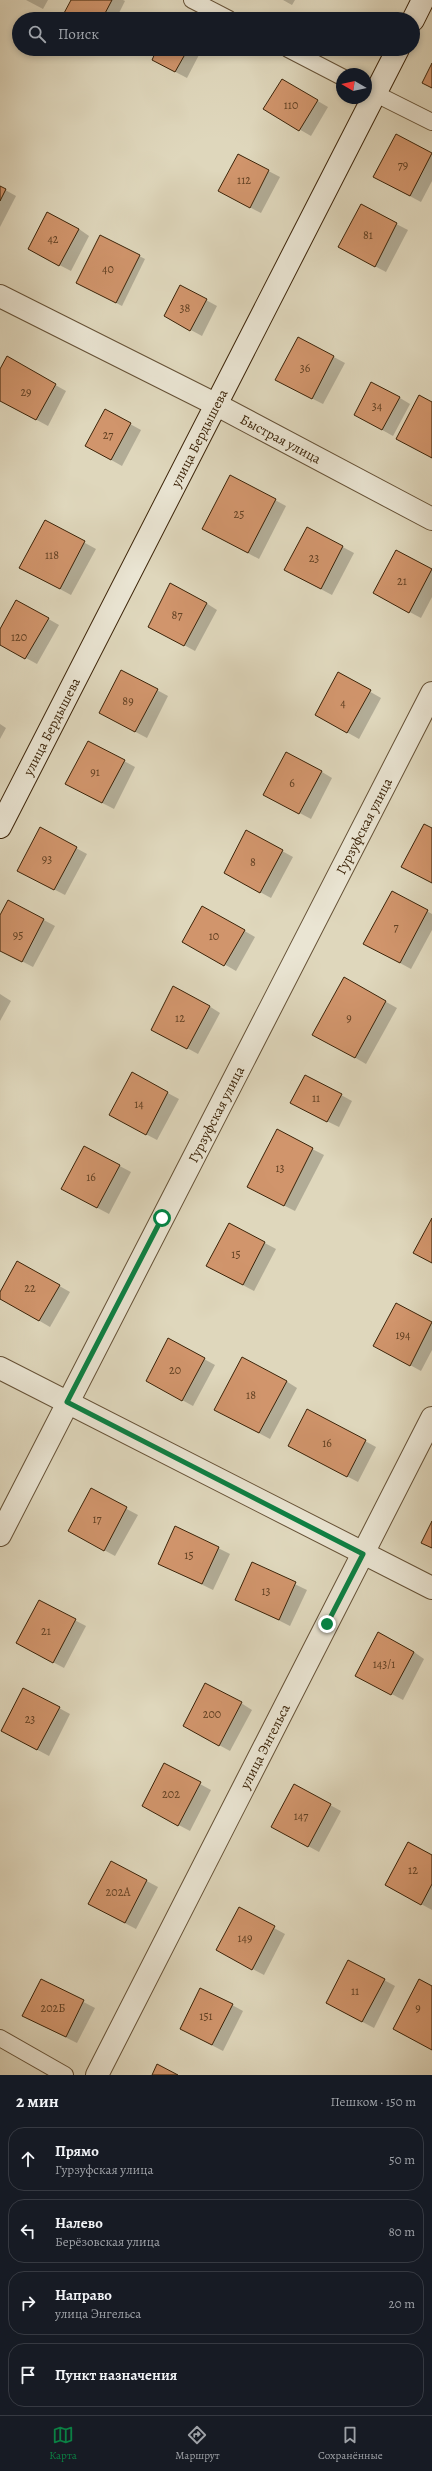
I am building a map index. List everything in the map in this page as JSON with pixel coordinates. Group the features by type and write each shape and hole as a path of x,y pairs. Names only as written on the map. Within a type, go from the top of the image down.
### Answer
{"street":[{"path":"417,12 423,0"},
{"name":"улица Бердышева","path":"372,90 394,56"},
{"name":"улица Бердышева","path":"0,827 217,405 365,104"},
{"name":"Быстрая улица","path":"0,296 217,405 432,519"},
{"name":"Гурзуфская улица","path":"0,1535 432,693"},
{"path":"0,1368 432,1588"},
{"name":"улица Энгельса","path":"97,2075 432,1418"}],"lane":[{"path":"192,0 215,12"},
{"path":"302,56 336,74"},
{"path":"372,92 432,122"},
{"path":"0,2038 65,2075"}],"building":[{"path":"71,0 112,0 106,12 65,12"},
{"path":"154,56 184,56 175,72 152,60"},
{"path":"432,63 432,88 422,83"},
{"path":"282,79 318,100 299,131 263,109"},
{"path":"396,134 432,153 410,196 373,177"},
{"path":"238,154 269,170 250,208 218,191"},
{"path":"0,186 6,189 0,201"},
{"path":"361,204 397,223 375,267 338,247"},
{"path":"47,212 79,229 59,266 28,249"},
{"path":"100,235 140,255 116,303 76,283"},
{"path":"180,285 207,299 190,331 164,316"},
{"path":"298,337 334,356 312,399 275,380"},
{"path":"7,356 56,384 36,420 0,401 0,369"},
{"path":"371,382 400,397 382,430 354,415"},
{"path":"419,395 432,402 432,458 396,439"},
{"path":"105,409 131,423 111,460 85,446"},
{"path":"230,475 276,499 248,553 202,529"},
{"path":"45,520 85,541 60,589 19,568"},
{"path":"307,527 343,546 321,589 284,570"},
{"path":"396,550 432,569 409,613 373,593"},
{"path":"170,583 207,603 184,646 148,627"},
{"path":"16,600 49,618 25,659 0,645 0,629"},
{"path":"121,670 158,689 135,732 99,713"},
{"path":"338,672 371,690 347,733 315,715"},
{"path":"88,741 125,760 102,803 65,784"},
{"path":"286,752 322,771 299,814 263,795"},
{"path":"424,824 432,828 432,883 401,867"},
{"path":"40,827 77,847 54,890 17,871"},
{"path":"246,830 283,850 260,893 224,873"},
{"path":"392,891 428,910 400,963 363,944"},
{"path":"8,900 44,919 22,962 0,951 0,915"},
{"path":"202,906 245,930 224,966 182,942"},
{"path":"344,977 386,1001 355,1058 312,1035"},
{"path":"173,986 210,1006 187,1049 151,1030"},
{"path":"132,1072 168,1092 146,1135 109,1115"},
{"path":"305,1075 342,1094 327,1122 290,1103"},
{"path":"277,1129 313,1148 284,1206 247,1187"},
{"path":"84,1146 120,1165 97,1208 61,1189"},
{"path":"432,1218 432,1263 413,1253"},
{"path":"229,1223 265,1242 243,1285 206,1266"},
{"path":"17,1261 60,1285 39,1321 0,1299 0,1292"},
{"path":"396,1303 432,1322 410,1366 373,1346"},
{"path":"168,1338 205,1358 182,1401 146,1381"},
{"path":"242,1357 287,1381 259,1433 214,1410"},
{"path":"307,1409 366,1440 347,1477 288,1446"},
{"path":"91,1488 127,1507 104,1551 68,1531"},
{"path":"432,1521 432,1548 421,1543"},
{"path":"175,1526 219,1547 202,1584 158,1564"},
{"path":"252,1562 296,1582 279,1620 235,1600"},
{"path":"39,1600 76,1619 53,1663 16,1643"},
{"path":"378,1632 414,1652 391,1695 355,1676"},
{"path":"205,1683 242,1702 219,1746 183,1726"},
{"path":"23,1688 60,1707 37,1750 1,1731"},
{"path":"164,1763 201,1782 178,1826 142,1806"},
{"path":"294,1784 331,1804 308,1847 271,1827"},
{"path":"408,1842 432,1855 432,1884 421,1905 385,1885"},
{"path":"111,1861 147,1880 125,1923 88,1904"},
{"path":"239,1907 275,1926 252,1970 216,1950"},
{"path":"348,1960 385,1979 362,2022 326,2003"},
{"path":"41,1979 84,2000 66,2037 22,2016"},
{"path":"419,1979 432,1986 432,2050 393,2029"},
{"path":"200,1988 233,2004 212,2045 180,2029"},
{"path":"157,2064 178,2075 152,2075"}],"route":[{"path":"162,1218 67,1402 363,1554 327,1624"}]}
